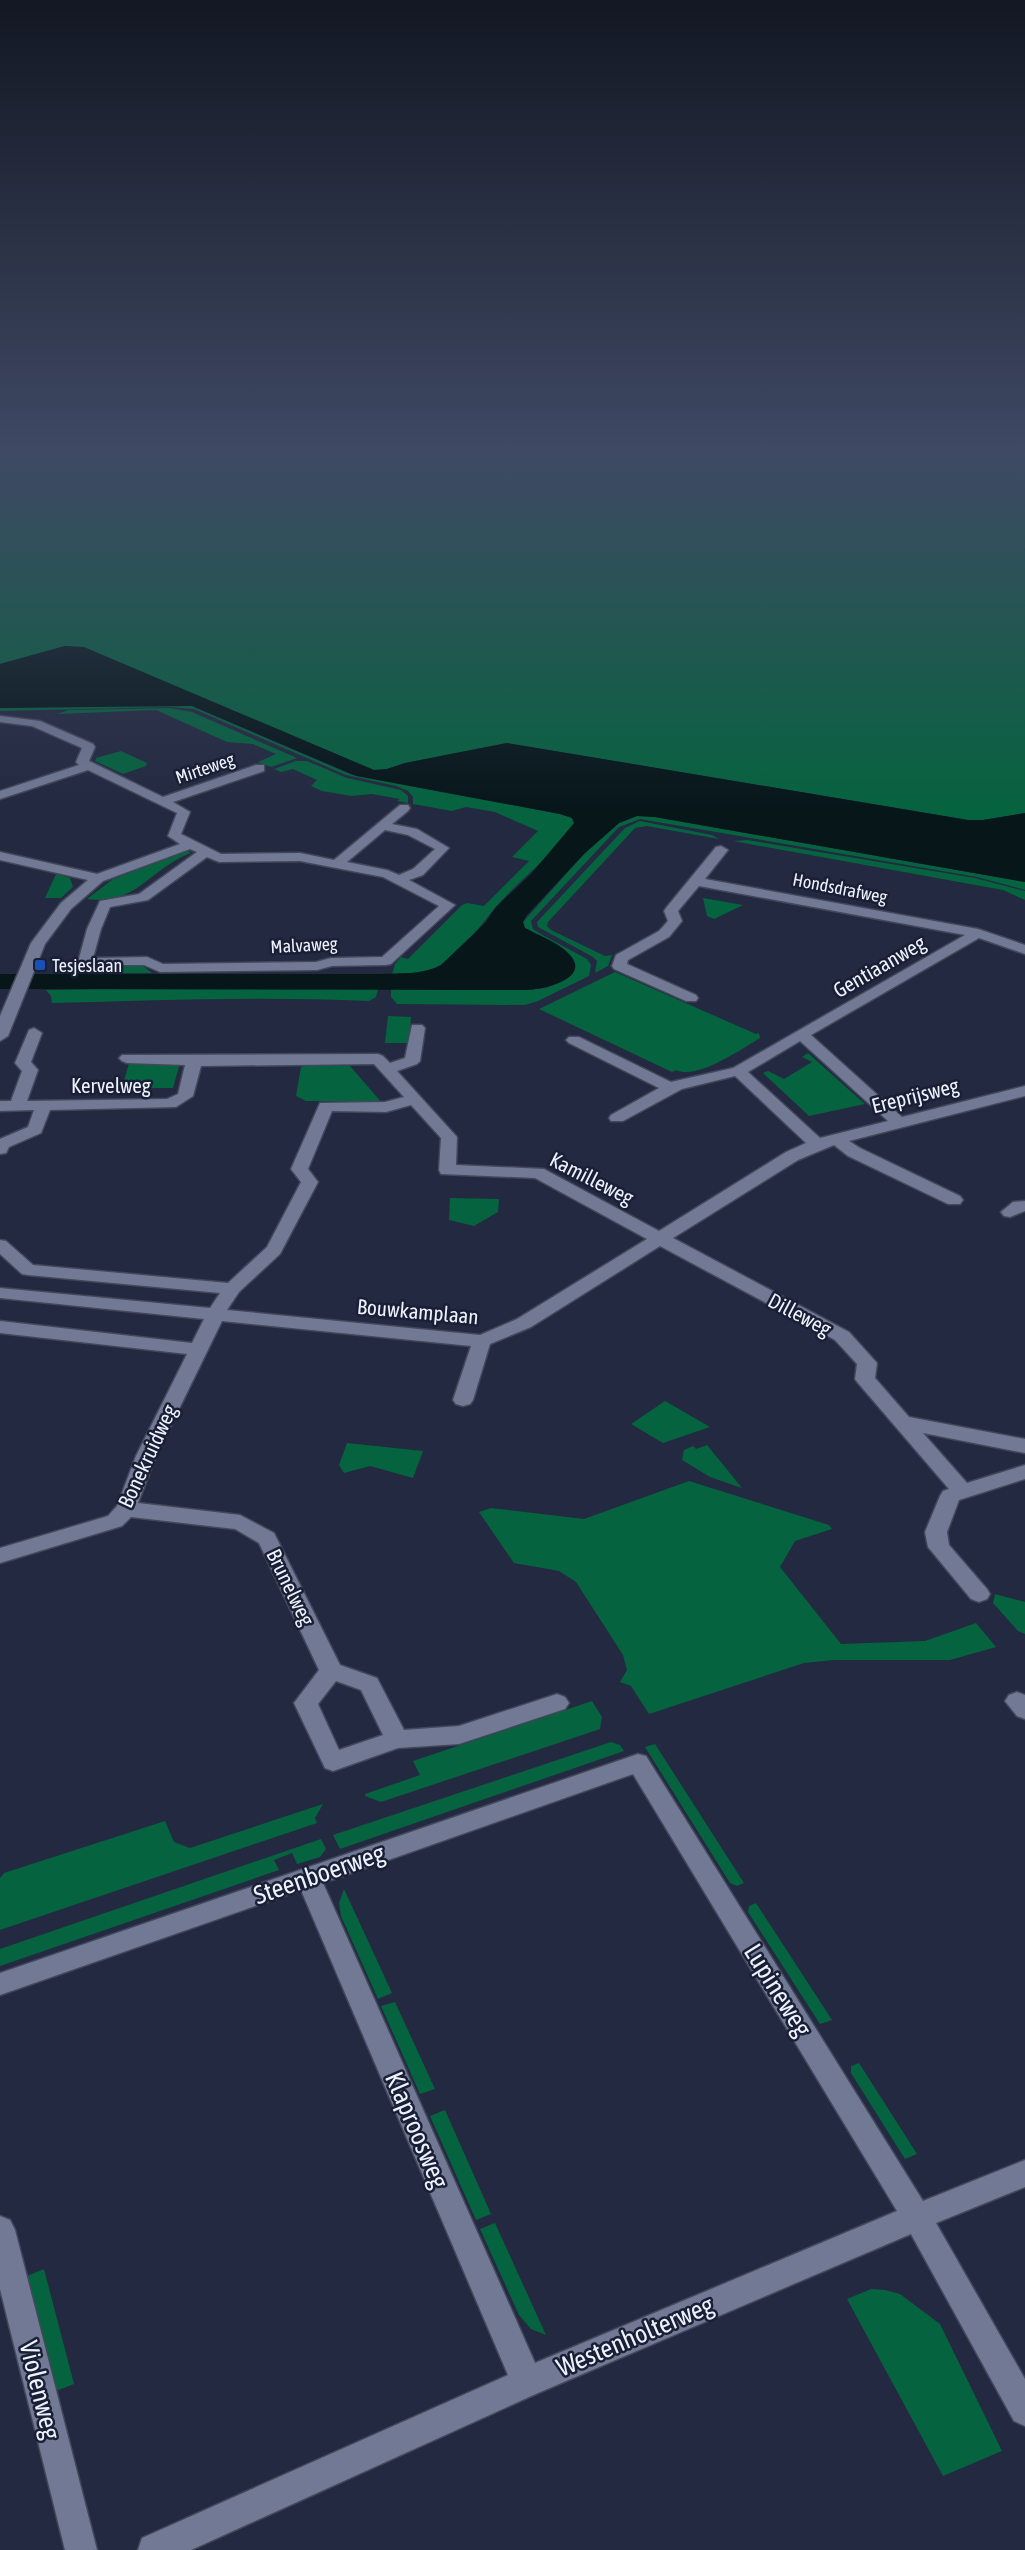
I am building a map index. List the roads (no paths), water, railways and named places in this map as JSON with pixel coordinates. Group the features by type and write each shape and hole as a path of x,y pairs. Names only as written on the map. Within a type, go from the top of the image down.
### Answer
{"street":[{"path":"0,719 22,719 45,726 89,747 82,762 90,766"},
{"path":"0,795 90,766"},
{"name":"Mirteweg","path":"90,766 184,812 174,836 191,844"},
{"name":"Mirteweg","path":"163,801 260,768"},
{"path":"338,863 404,808"},
{"path":"383,826 412,832 443,848 418,872 397,880"},
{"path":"0,1036 28,963 49,926 71,900 98,878 191,844"},
{"name":"Malvaweg","path":"191,844 219,858 300,857 387,874 448,905 387,961 331,962 317,966 171,968 160,968 147,962 85,962 94,929 105,904 144,897 206,852"},
{"path":"691,998 619,966 621,958 664,934 675,921 671,911 720,850"},
{"path":"0,856 98,878"},
{"name":"Hondsdrafweg","path":"696,881 978,933 1025,950"},
{"name":"Gentiaanweg","path":"617,1118 677,1085 738,1071 978,933"},
{"path":"382,1064 412,1061 417,1028"},
{"path":"17,1106 30,1070 23,1063 34,1033"},
{"path":"801,1034 898,1122"},
{"path":"574,1040 671,1088"},
{"name":"Kervelweg","path":"127,1058 382,1064"},
{"name":"Kervelweg","path":"0,1106 170,1104 185,1096 194,1061"},
{"name":"Kamilleweg","path":"382,1064 449,1137 447,1170 538,1173 659,1238"},
{"path":"738,1071 817,1144"},
{"name":"Ereprijsweg","path":"817,1144 1025,1091"},
{"name":"Bonekruidweg","path":"0,1556 115,1521 126,1509 146,1456 215,1315 232,1289 274,1250 310,1182 299,1169 326,1106 386,1107 415,1100"},
{"path":"0,1149 2,1144 35,1130 44,1106"},
{"path":"835,1138 854,1152 954,1200"},
{"name":"Bouwkamplaan","path":"0,1293 482,1341 524,1323 792,1156 817,1144"},
{"name":"Dilleweg","path":"659,1238 842,1336 867,1363 865,1379 963,1492"},
{"path":"0,1245 28,1270 232,1289"},
{"path":"0,1327 198,1349"},
{"path":"463,1400 482,1341"},
{"path":"905,1423 1025,1446"},
{"path":"979,1594 939,1547 936,1532 950,1496 1025,1472"},
{"name":"Brunelweg","path":"126,1509 240,1522 267,1538 331,1671"},
{"path":"397,1739 369,1684 331,1671 306,1703 333,1762 397,1739 459,1735 557,1703"},
{"name":"Steenboerweg","path":"0,1984 639,1763"},
{"name":"Lupineweg","path":"639,1763 917,2217"},
{"name":"Klaproosweg","path":"308,1878 527,2382"},
{"name":"Westenholterweg","path":"154,2550 527,2382 1025,2173"},
{"path":"917,2217 1025,2410"},
{"name":"Violenweg","path":"0,2230 81,2550"}],"place":[{"name":"Tesjeslaan","path":"40,965"}]}
